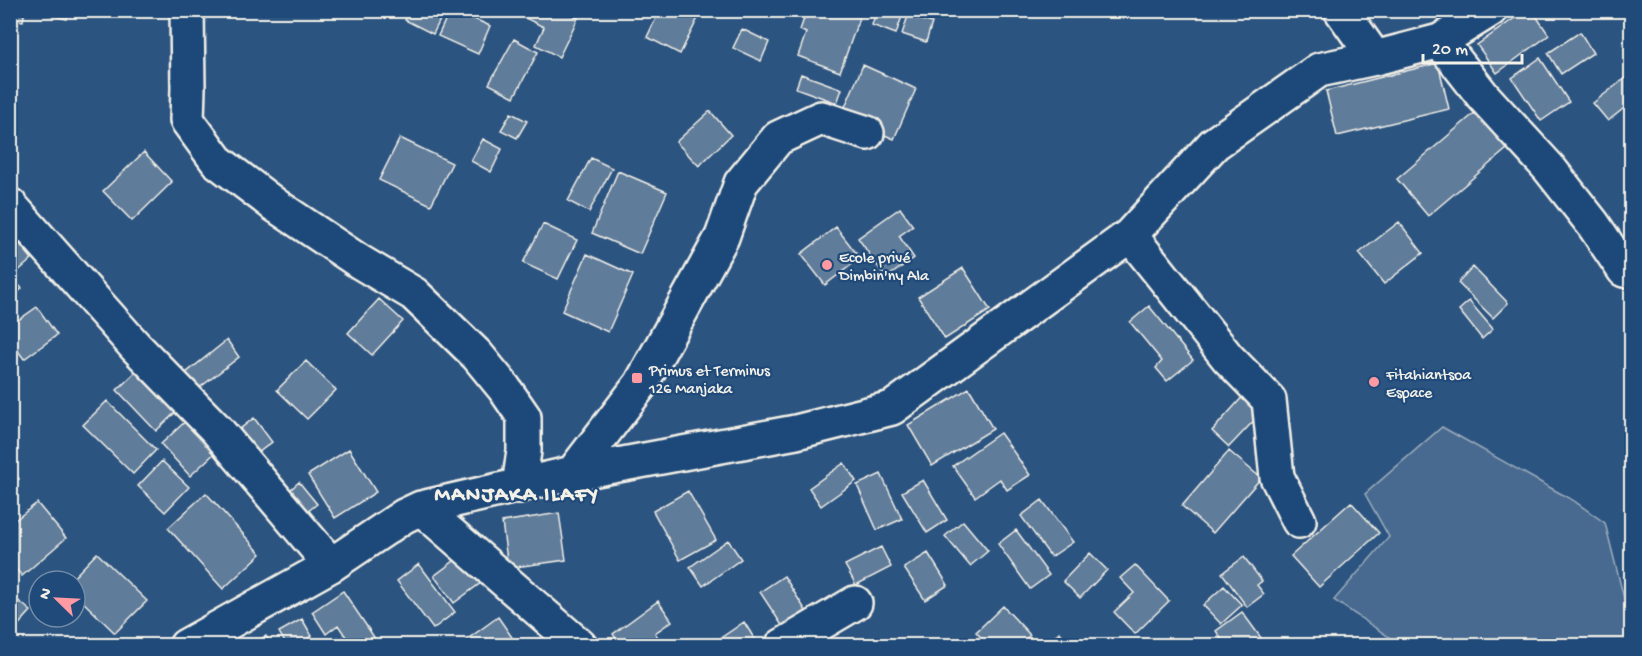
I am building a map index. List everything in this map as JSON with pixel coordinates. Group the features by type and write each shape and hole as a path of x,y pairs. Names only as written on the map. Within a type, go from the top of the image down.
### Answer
{"street":[{"path":"187,10 187,120 217,161 284,211 360,262 414,294 477,355 524,417 524,452 519,486"},
{"path":"1341,10 1375,58"},
{"path":"186,645 331,565 404,516 421,508 572,474 796,432 892,408 1130,235 1214,144 1319,70 1440,41 1490,10"},
{"path":"1440,41 1483,96 1549,168 1593,224 1624,270"},
{"path":"572,474 641,384 722,237 741,183 778,138 821,118 867,133"},
{"path":"10,205 135,346 217,430 331,565"},
{"path":"1130,235 1228,358 1269,400 1276,477 1299,521"},
{"path":"421,508 580,645"},
{"path":"782,645 855,603"}],"shaded area":[{"path":"1442,427 1574,501 1605,523 1631,626 1631,645 1401,645 1334,600 1389,537 1365,494"}],"building":[{"path":"10,10 25,10 23,21 10,19"},
{"path":"41,10 69,10 67,19 41,13"},
{"path":"410,10 445,10 433,34 405,20"},
{"path":"450,10 490,26 478,54 438,36"},
{"path":"526,10 564,10 578,18 559,57 536,45 544,27 523,17"},
{"path":"660,10 688,10 699,16 680,54 647,37"},
{"path":"807,10 862,10 840,72 798,56 806,33 800,30"},
{"path":"877,10 897,10 903,13 896,34 872,25"},
{"path":"1062,10 1088,10 1087,17"},
{"path":"1526,10 1532,10 1549,35 1497,73 1477,45"},
{"path":"908,16 932,23 926,42 902,34"},
{"path":"742,29 769,42 761,61 733,48"},
{"path":"1580,32 1593,53 1561,74 1548,53"},
{"path":"514,39 538,52 514,97 489,84"},
{"path":"1540,58 1569,102 1541,121 1512,78"},
{"path":"1438,63 1449,109 1337,136 1326,91"},
{"path":"863,65 916,89 894,139 841,116"},
{"path":"1632,73 1632,109 1628,105 1608,121 1593,103"},
{"path":"801,74 842,89 837,103 796,88"},
{"path":"1483,106 1514,143 1428,216 1397,179"},
{"path":"710,111 731,135 699,166 676,142"},
{"path":"511,113 527,121 517,138 501,130"},
{"path":"400,138 452,163 431,205 379,180"},
{"path":"483,139 502,149 491,172 471,161"},
{"path":"144,152 172,182 132,221 103,191"},
{"path":"591,158 612,168 589,212 568,201"},
{"path":"618,171 667,192 640,254 592,233"},
{"path":"900,208 913,226 899,236 914,258 886,278 858,238"},
{"path":"1399,222 1423,253 1384,284 1359,253"},
{"path":"543,224 577,240 558,279 523,263"},
{"path":"836,227 860,258 825,285 801,254"},
{"path":"10,232 32,259 16,273 10,266"},
{"path":"587,254 633,275 608,332 562,311"},
{"path":"1473,267 1508,303 1493,318 1458,283"},
{"path":"963,268 990,310 945,339 918,297"},
{"path":"10,278 22,288 10,302"},
{"path":"379,299 403,321 372,355 348,333"},
{"path":"1469,301 1493,329 1482,339 1459,310"},
{"path":"1149,306 1193,360 1167,381 1156,368 1162,361 1130,322"},
{"path":"37,307 57,335 24,359 10,340 10,326"},
{"path":"227,340 239,357 198,389 186,373"},
{"path":"306,361 336,390 307,419 277,390"},
{"path":"142,366 181,407 156,431 117,390"},
{"path":"969,388 993,429 932,466 908,425"},
{"path":"1245,394 1263,411 1229,447 1212,431"},
{"path":"107,401 156,450 133,474 83,425"},
{"path":"189,418 218,450 190,476 161,444"},
{"path":"254,418 272,442 254,456 236,432"},
{"path":"1000,433 1030,475 1007,490 1000,479 975,497 953,466"},
{"path":"349,449 376,492 335,518 308,475"},
{"path":"1229,451 1261,478 1213,533 1182,506"},
{"path":"162,461 189,487 165,512 138,486"},
{"path":"844,463 856,481 821,506 809,488"},
{"path":"10,464 19,479 10,484"},
{"path":"881,474 902,519 877,530 857,485"},
{"path":"923,480 947,520 927,533 902,492"},
{"path":"299,482 317,504 301,517 283,496"},
{"path":"688,491 716,540 680,560 653,511"},
{"path":"206,493 261,554 223,589 168,528"},
{"path":"1042,500 1073,542 1051,557 1021,516"},
{"path":"1351,502 1379,533 1319,587 1291,556"},
{"path":"37,503 66,538 30,569 27,569 22,576 10,562 10,524"},
{"path":"559,513 566,560 508,568 502,522"},
{"path":"963,521 988,551 970,566 945,536"},
{"path":"1016,530 1049,575 1030,589 998,544"},
{"path":"728,540 741,559 703,586 690,567"},
{"path":"881,547 891,567 856,585 845,565"},
{"path":"97,553 147,601 115,633 87,606 87,569 82,569"},
{"path":"928,553 948,585 925,600 904,568"},
{"path":"1090,553 1107,570 1080,598 1063,581"},
{"path":"462,555 482,582 454,603 434,576"},
{"path":"1244,557 1262,581 1257,585 1264,594 1247,607 1222,573"},
{"path":"419,564 455,612 433,629 397,581"},
{"path":"1135,565 1169,601 1135,634 1114,612 1134,593 1120,578"},
{"path":"784,576 806,611 783,627 760,592"},
{"path":"1224,586 1242,605 1221,624 1203,605"},
{"path":"343,591 378,643 374,646 352,646 338,625 326,634 312,612"},
{"path":"10,594 27,608 27,615 10,634"},
{"path":"658,601 672,621 655,633 664,646 621,646 613,634"},
{"path":"1003,606 1030,635 1019,646 989,646 976,632"},
{"path":"1242,612 1267,646 1226,646 1216,631"},
{"path":"498,617 518,646 458,646"},
{"path":"302,619 312,636 296,646 287,646 279,632"},
{"path":"744,622 759,646 709,646"},
{"path":"1059,632 1072,646 1045,646"},
{"path":"266,636 271,646 247,646"},
{"path":"338,637 343,646 325,646"}],"place":[{"name":"Ecole privé Dimbin'ny Ala","path":"827,265"},
{"name":"Primus et Terminus 126 Manjaka","path":"637,378"},
{"name":"Fitahiantsoa Espace","path":"1374,382"}],"district":[{"name":"MANJAKA ILAFY","path":"517,492"}]}
